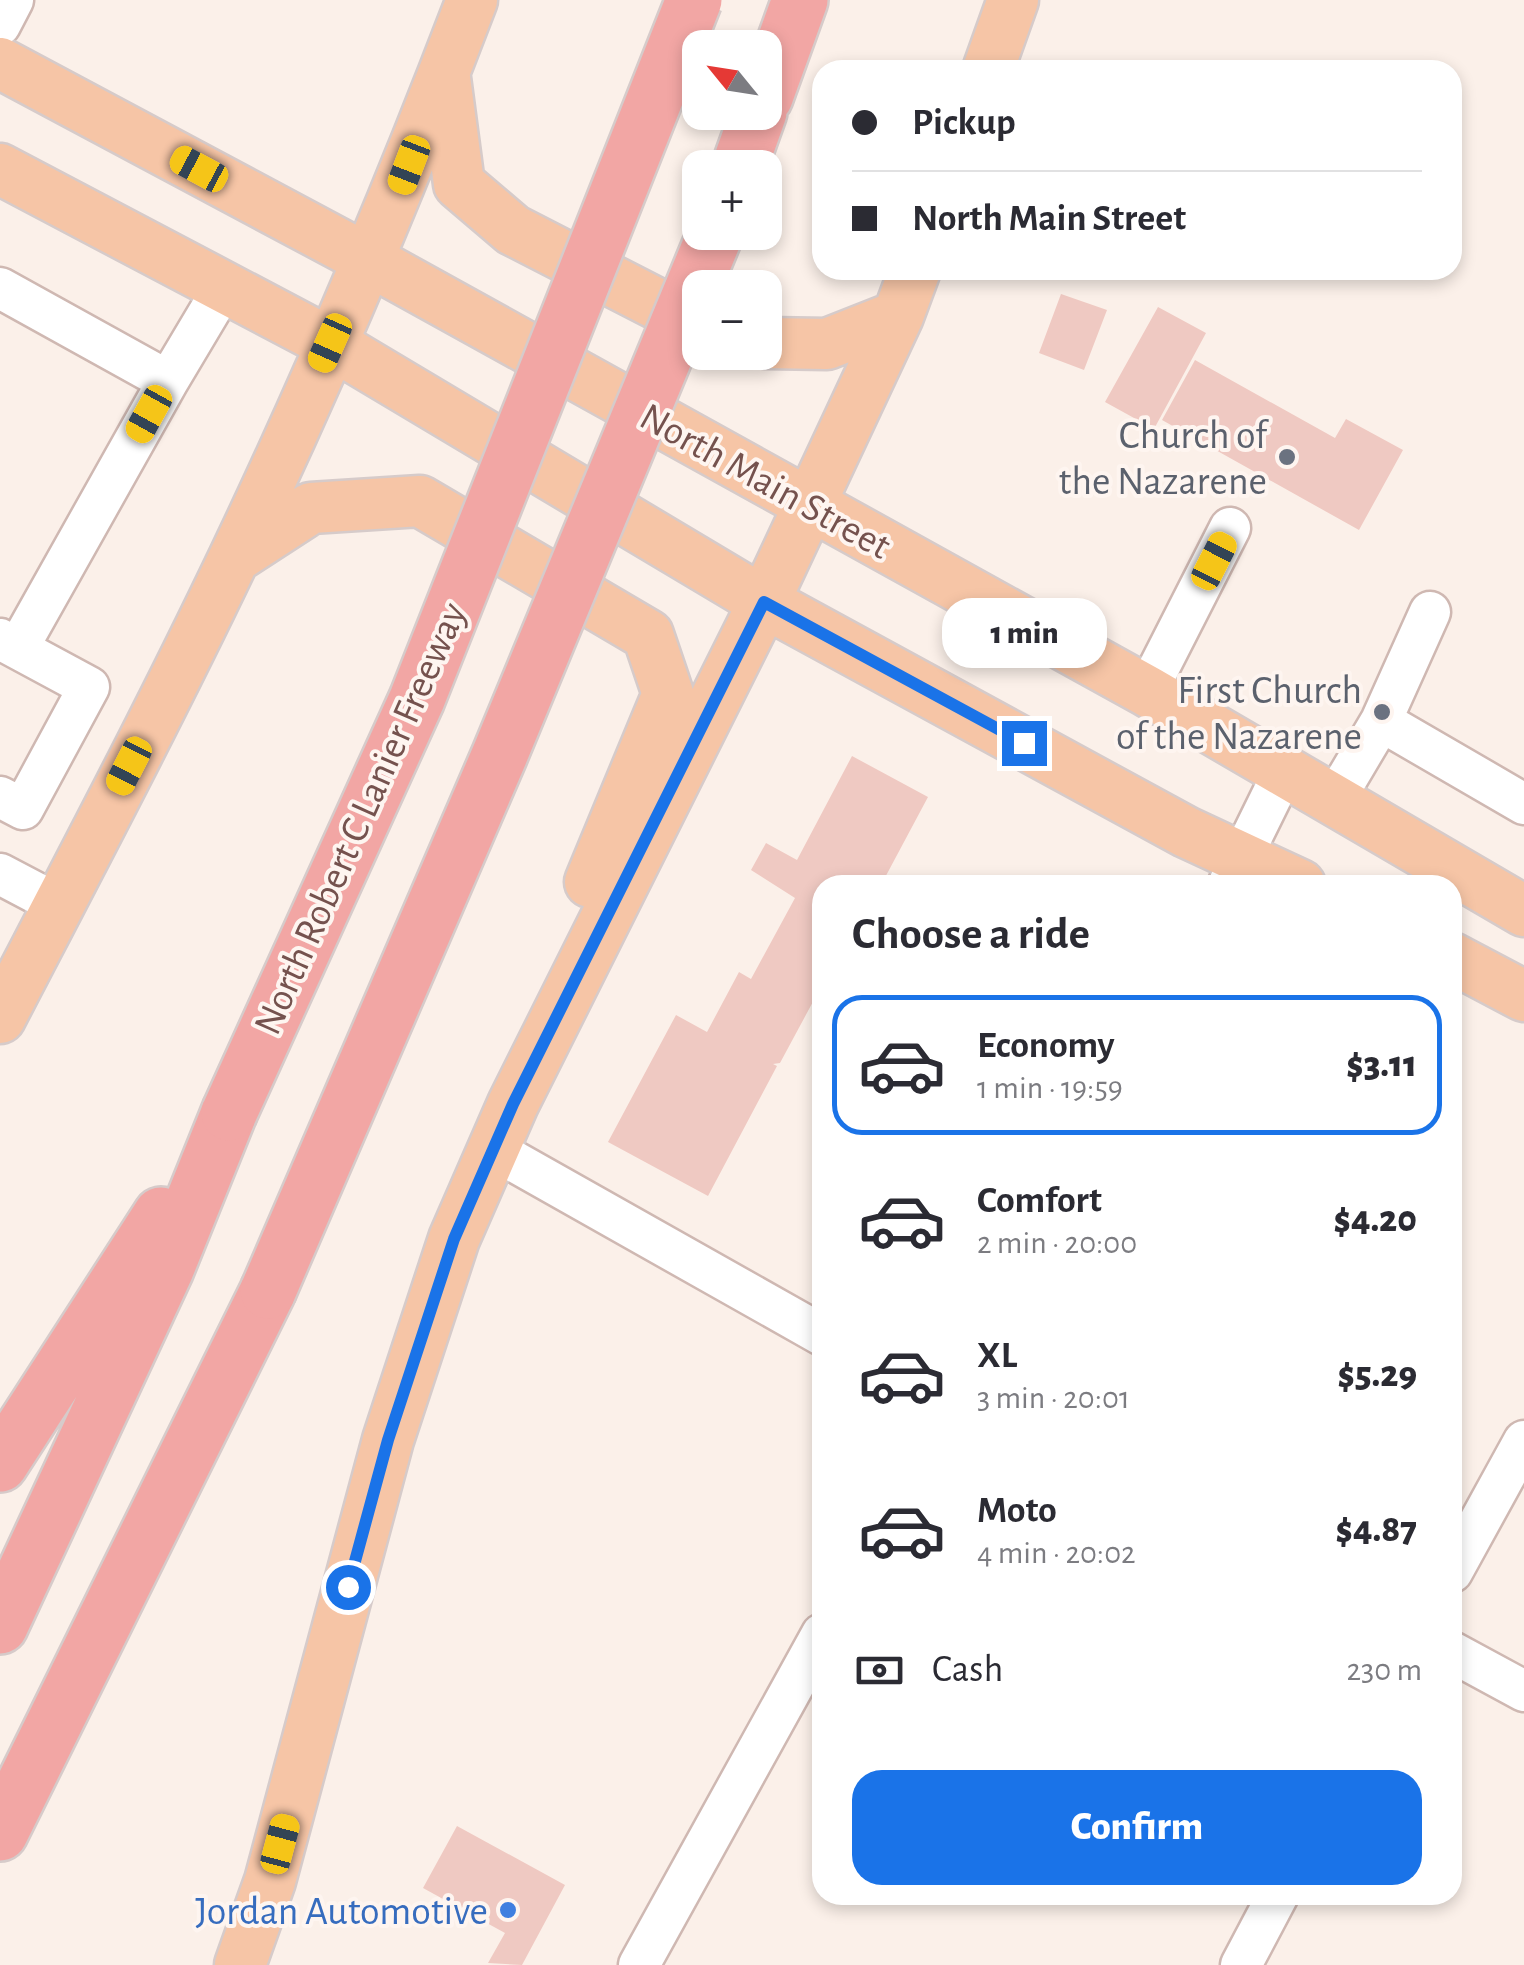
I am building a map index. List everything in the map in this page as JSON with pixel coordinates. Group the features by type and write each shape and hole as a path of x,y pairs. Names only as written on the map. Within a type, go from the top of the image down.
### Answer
{"highway":[{"name":"North Robert C Lanier Freeway","path":"151,1261 228,1113 416,699 694,0"},
{"path":"782,50 800,0"},
{"path":"0,1833 268,1290 500,754 709,250"},
{"path":"0,1464 151,1261"},
{"path":"0,1626 151,1261"}],"main road":[{"path":"0,1018 234,558 365,258 398,195 472,0"},
{"path":"992,60 1014,0"},
{"name":"North Main Street","path":"0,63 365,258 1146,691 1461,875"},
{"path":"444,73 460,184 513,230 682,317"},
{"path":"0,169 330,343 764,602 1236,872"},
{"path":"240,1965 270,1881 388,1440 454,1239 513,1104 764,602 906,293"},
{"path":"782,343 827,344 906,293"},
{"path":"234,558 311,508 420,502 648,636 668,694 543,993 513,1104"},
{"name":"North Main Street","path":"1462,876 1524,911"},
{"path":"1462,963 1524,996"}],"street":[{"path":"0,24 12,0"},
{"path":"0,797 23,809 89,686 9,644 224,287"},
{"path":"0,288 168,381"},
{"path":"1146,691 1230,528"},
{"path":"1333,802 1381,721 1430,612"},
{"path":"1381,721 1524,804"},
{"path":"1236,872 1283,773"},
{"path":"0,874 58,904"},
{"path":"494,1150 812,1329"},
{"path":"1462,1554 1524,1440"},
{"path":"639,1965 812,1652"},
{"path":"1462,1658 1524,1692"},
{"path":"1240,1965 1273,1905"}],"building":[{"path":"1061,294 1107,310 1084,370 1039,353"},
{"path":"1158,307 1206,333 1154,429 1105,402"},
{"path":"1195,360 1335,438 1346,419 1403,450 1359,530 1162,420"},
{"path":"852,756 928,797 886,875 812,875 812,1004 780,1063 773,1064 777,1066 708,1196 608,1142 676,1015 707,1032 739,972 751,979 795,898 751,870 766,843 797,860"},
{"name":"Jordan Automotive","path":"457,1826 565,1885 522,1965 488,1963 505,1933 423,1888"}],"place":[{"name":"Church of the Nazarene","path":"1287,457"},
{"name":"First Church of the Nazarene","path":"1382,712"},
{"name":"Jordan Automotive","path":"508,1910"}],"route":[{"path":"348,1587 388,1440 454,1239 513,1104 764,602 1024,743"}]}
